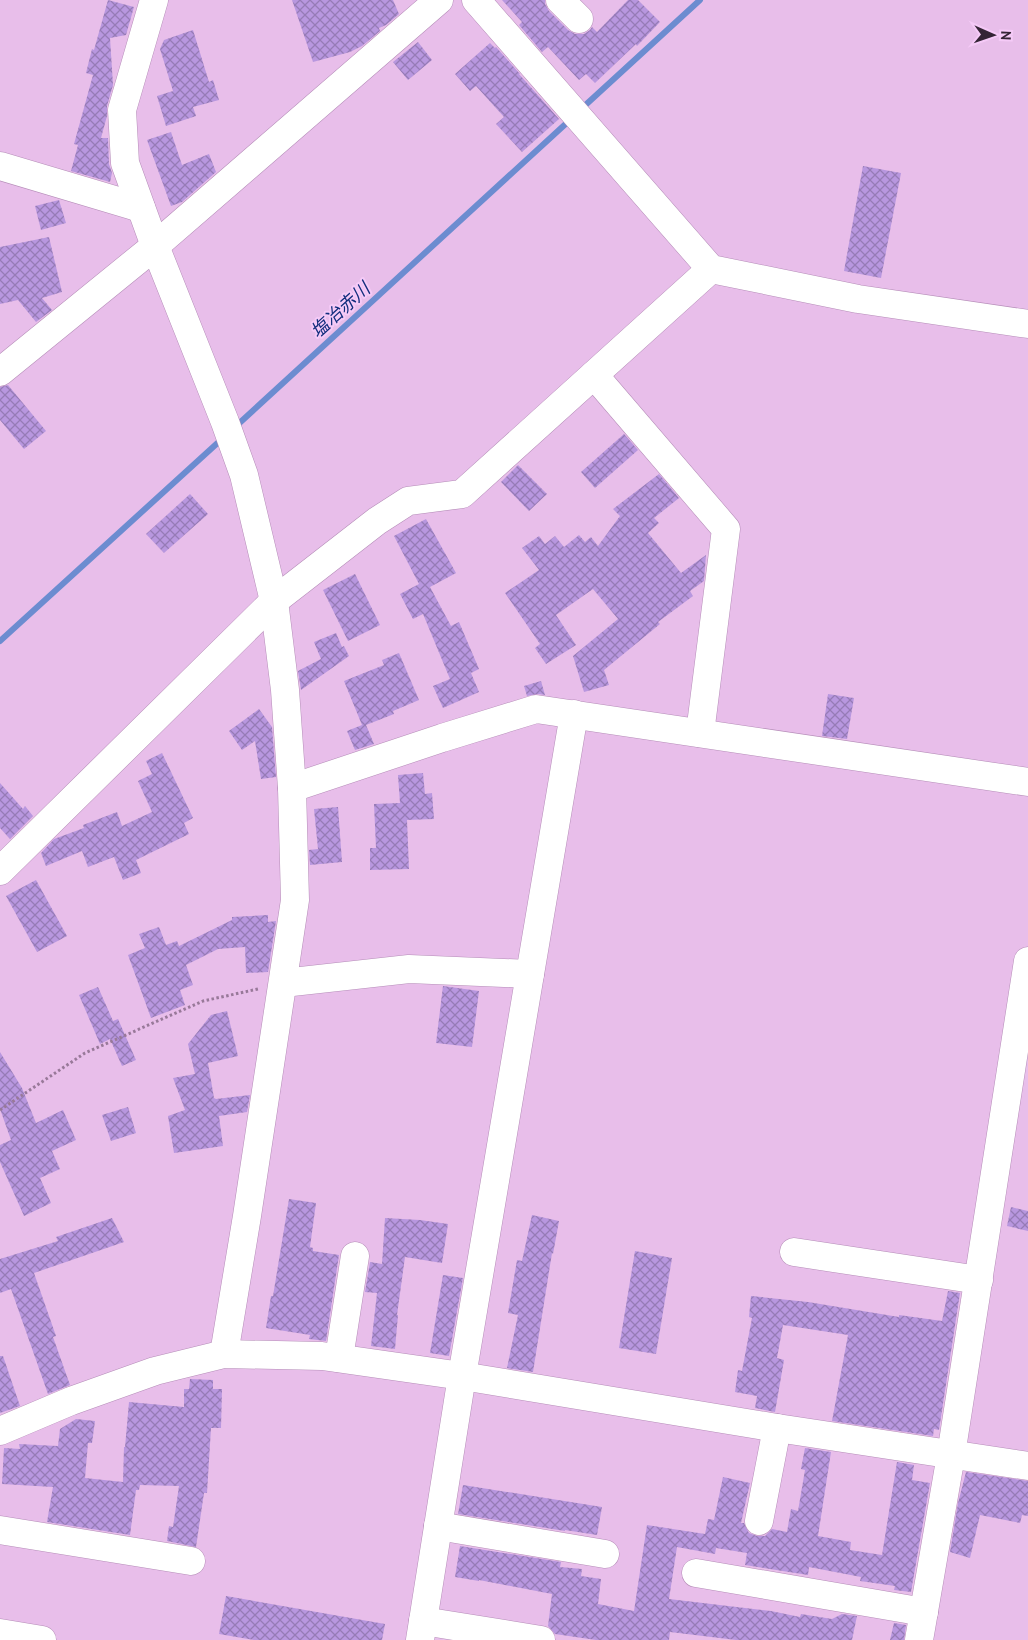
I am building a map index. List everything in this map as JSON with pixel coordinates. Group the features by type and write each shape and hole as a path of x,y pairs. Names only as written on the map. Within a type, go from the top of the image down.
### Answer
{"street":[{"path":"154,0 122,110 124,163 244,475 274,601 285,690 292,788 295,900 224,1354"},
{"path":"0,372 155,246 439,0"},
{"path":"476,0 711,270 858,299 1028,324"},
{"path":"0,166 141,208"},
{"path":"0,871 274,601 377,521 408,501 462,494 711,270"},
{"path":"594,375 726,529 700,733"},
{"path":"292,788 536,709 1028,782"},
{"path":"541,1640 421,1630 574,714"},
{"path":"919,1640 951,1456 978,1280 1020,1059 1028,961"},
{"path":"283,983 408,969 530,974"},
{"path":"794,1252 978,1280"},
{"path":"339,1358 355,1256"},
{"path":"0,1431 155,1371 224,1354 322,1356 462,1376 951,1456 1028,1466"},
{"path":"759,1521 777,1428"},
{"path":"438,1526 604,1554"},
{"path":"0,1530 191,1560"},
{"path":"696,1573 924,1612"},
{"path":"0,1633 42,1640"}],"path":[{"path":"0,1110 84,1054 203,1001 283,983"}],"building":[{"path":"108,0 134,7 126,35 110,38 113,85 101,138 108,138 109,164 112,173 110,182 71,171 78,145 74,144 93,75 86,73"},
{"path":"292,0 393,0 399,14 386,25 379,28 380,31 362,46 350,52 313,62"},
{"path":"502,0 545,0 549,11 568,30 575,34 584,34 592,27 597,32 628,0 638,0 660,22 637,46 636,44 595,83 586,74 579,80 548,47 542,52 519,25 522,22"},
{"path":"193,30 209,82 213,80 219,100 193,107 196,116 166,126 157,96 173,91 160,49 164,40"},
{"path":"418,42 432,60 408,80 393,62"},
{"path":"490,43 496,47 559,119 522,152 496,124 504,117 476,86 470,91 455,74"},
{"path":"171,132 182,165 209,154 216,172 182,202 171,206 147,140"},
{"path":"863,166 901,173 881,278 844,271"},
{"path":"59,200 66,223 41,230 35,206"},
{"path":"49,237 62,292 42,298 52,310 36,322 18,300 0,304 0,247"},
{"path":"8,385 46,431 24,449 0,420 0,387"},
{"path":"624,434 638,450 595,488 581,472"},
{"path":"518,465 547,494 529,511 501,482"},
{"path":"659,474 679,498 654,518 659,523 648,533 681,573 706,555 704,581 690,591 693,596 658,622 660,624 604,670 609,685 584,692 573,656 618,619 593,589 556,615 576,645 546,664 535,648 540,644 505,593 539,570 522,548 539,536 545,544 555,536 564,547 579,535 585,542 591,537 598,546 620,516 613,509"},
{"path":"190,494 208,514 164,553 146,534"},
{"path":"426,519 456,573 430,587 451,626 459,622 479,669 471,673 479,692 443,708 433,686 450,679 423,614 413,619 400,594 419,584 394,536"},
{"path":"355,574 380,625 348,641 323,590"},
{"path":"336,633 342,647 344,646 349,656 301,690 298,671 321,659 314,642"},
{"path":"399,653 419,700 393,711 394,714 366,725 374,744 355,750 347,731 362,725 344,681 384,665 382,660"},
{"path":"541,681 545,695 527,696 524,686"},
{"path":"828,694 854,698 847,739 822,736"},
{"path":"259,709 272,727 276,777 261,779 255,741 242,750 229,731"},
{"path":"162,753 193,818 184,823 189,834 136,860 141,873 123,880 114,857 88,867 82,851 46,866 41,853 54,839 84,828 83,825 117,812 122,826 152,812 138,781 152,774 146,761"},
{"path":"423,773 425,794 432,793 434,819 407,820 409,869 370,870 370,848 376,848 374,804 400,803 398,775"},
{"path":"0,783 23,809 25,806 33,816 10,839 0,828"},
{"path":"338,807 342,862 310,865 309,850 318,849 314,809"},
{"path":"36,880 67,936 37,952 6,896"},
{"path":"268,915 268,922 276,921 268,972 246,973 245,947 218,949 186,965 193,985 180,990 185,1005 151,1018 128,955 145,948 139,934 159,927 166,945 177,941 179,946 232,920 232,917"},
{"path":"443,986 479,991 472,1047 436,1043"},
{"path":"98,987 113,1021 118,1019 136,1060 122,1066 110,1039 100,1044 79,995"},
{"path":"227,1011 238,1056 208,1063 214,1098 250,1095 247,1112 219,1116 223,1146 174,1153 168,1116 185,1110 173,1078 195,1074 188,1044 211,1015"},
{"path":"0,1052 22,1088 36,1123 63,1110 76,1140 52,1151 60,1169 40,1178 51,1203 24,1216 0,1162 0,1145 11,1140 0,1109"},
{"path":"128,1107 136,1133 111,1141 102,1115"},
{"path":"289,1199 316,1203 310,1247 313,1248 313,1251 339,1255 326,1341 309,1339 310,1335 266,1328"},
{"path":"1011,1207 1028,1211 1028,1231 1007,1226"},
{"path":"532,1215 559,1221 533,1372 507,1368 518,1315 508,1313 517,1260 522,1261"},
{"path":"112,1218 124,1242 34,1273 56,1336 53,1337 70,1385 48,1394 11,1289 0,1293 0,1259 58,1241 56,1237"},
{"path":"385,1218 448,1224 442,1263 405,1257 397,1315 395,1349 371,1346 377,1293 365,1292 370,1262 382,1264"},
{"path":"635,1251 672,1258 656,1354 619,1348"},
{"path":"443,1275 463,1278 449,1356 430,1353"},
{"path":"948,1291 960,1293 939,1430 934,1429 933,1436 832,1421 848,1335 783,1325 777,1358 784,1360 775,1412 755,1408 757,1396 735,1392 738,1370 742,1371 752,1318 749,1317 751,1296 808,1302 899,1317 899,1315 942,1321"},
{"path":"0,1356 3,1356 20,1406 0,1413"},
{"path":"190,1379 213,1380 213,1389 222,1389 221,1428 211,1428 207,1493 204,1493 196,1547 167,1541 169,1526 173,1527 179,1486 140,1485 139,1490 136,1490 130,1535 47,1522 53,1487 2,1484 4,1448 20,1449 19,1444 58,1446 60,1429 76,1419 95,1421 92,1443 88,1443 85,1478 123,1482 124,1447 129,1402 184,1407 184,1389 189,1389"},
{"path":"805,1448 831,1452 818,1536 851,1542 850,1550 882,1555 897,1462 914,1465 912,1480 930,1483 911,1592 894,1590 895,1586 860,1581 861,1577 809,1567 808,1575 745,1565 747,1553 716,1548 715,1554 677,1547 669,1599 771,1611 800,1617 801,1614 832,1619 842,1614 857,1616 852,1640 736,1640 670,1632 669,1640 596,1640 555,1634 548,1626 552,1594 455,1577 460,1546 561,1562 560,1567 582,1569 581,1576 601,1579 598,1604 634,1611 647,1525 705,1534 708,1519 714,1520 723,1477 750,1483 741,1523 744,1523 749,1533 765,1536 772,1529 787,1532 791,1509 798,1511 805,1470 801,1469"},
{"path":"966,1472 1028,1481 1028,1516 1022,1515 1020,1523 980,1515 970,1558 950,1552 958,1503"},
{"path":"463,1485 602,1507 597,1535 458,1514"},
{"path":"226,1596 385,1624 382,1640 254,1640 219,1634"},
{"path":"894,1623 906,1625 904,1640 890,1640"}],"waterway":[{"name":"塩冶赤川","path":"580,110 700,0"},
{"name":"塩冶赤川","path":"234,428 571,119"},
{"name":"塩冶赤川","path":"0,641 223,438"}]}
